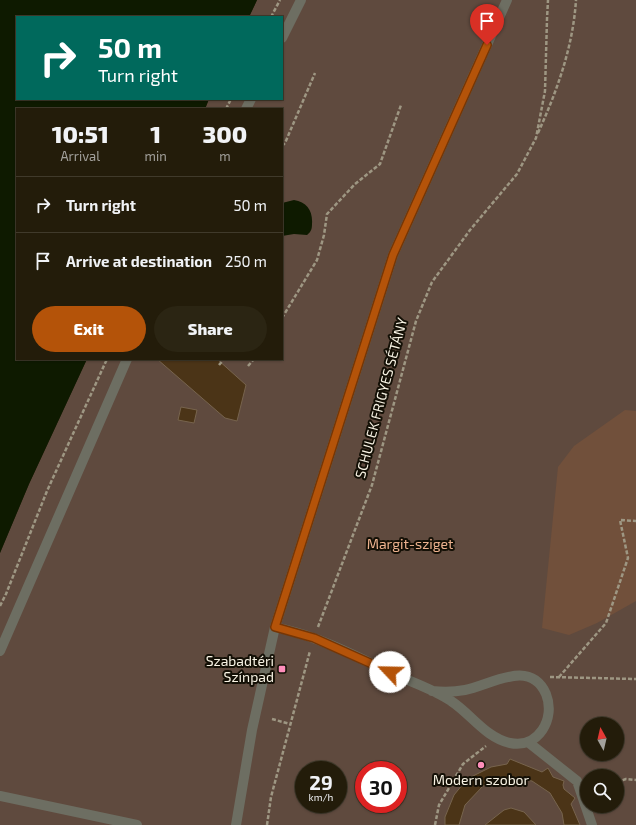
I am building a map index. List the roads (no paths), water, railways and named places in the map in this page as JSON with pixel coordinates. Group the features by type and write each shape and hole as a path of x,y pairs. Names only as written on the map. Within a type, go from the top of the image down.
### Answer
{"street":[{"path":"283,36 301,0"},
{"name":"SCHULEK FRIGYES SÉTÁNY","path":"236,825 252,730 275,627 393,255 508,0"},
{"path":"0,651 127,360"},
{"path":"275,627 314,638 451,700 496,738 518,744 528,742 536,737 547,723 549,713 547,697 542,686 528,676 510,676 465,690 452,692 432,691"},
{"path":"528,742 577,781 592,825"},
{"path":"0,796 137,825"}],"place":[{"name":"Szabadtéri Színpad","path":"282,669"},
{"name":"Modern szobor","path":"481,765"}],"park label":[{"name":"Margit-sziget","path":"410,544"}]}
